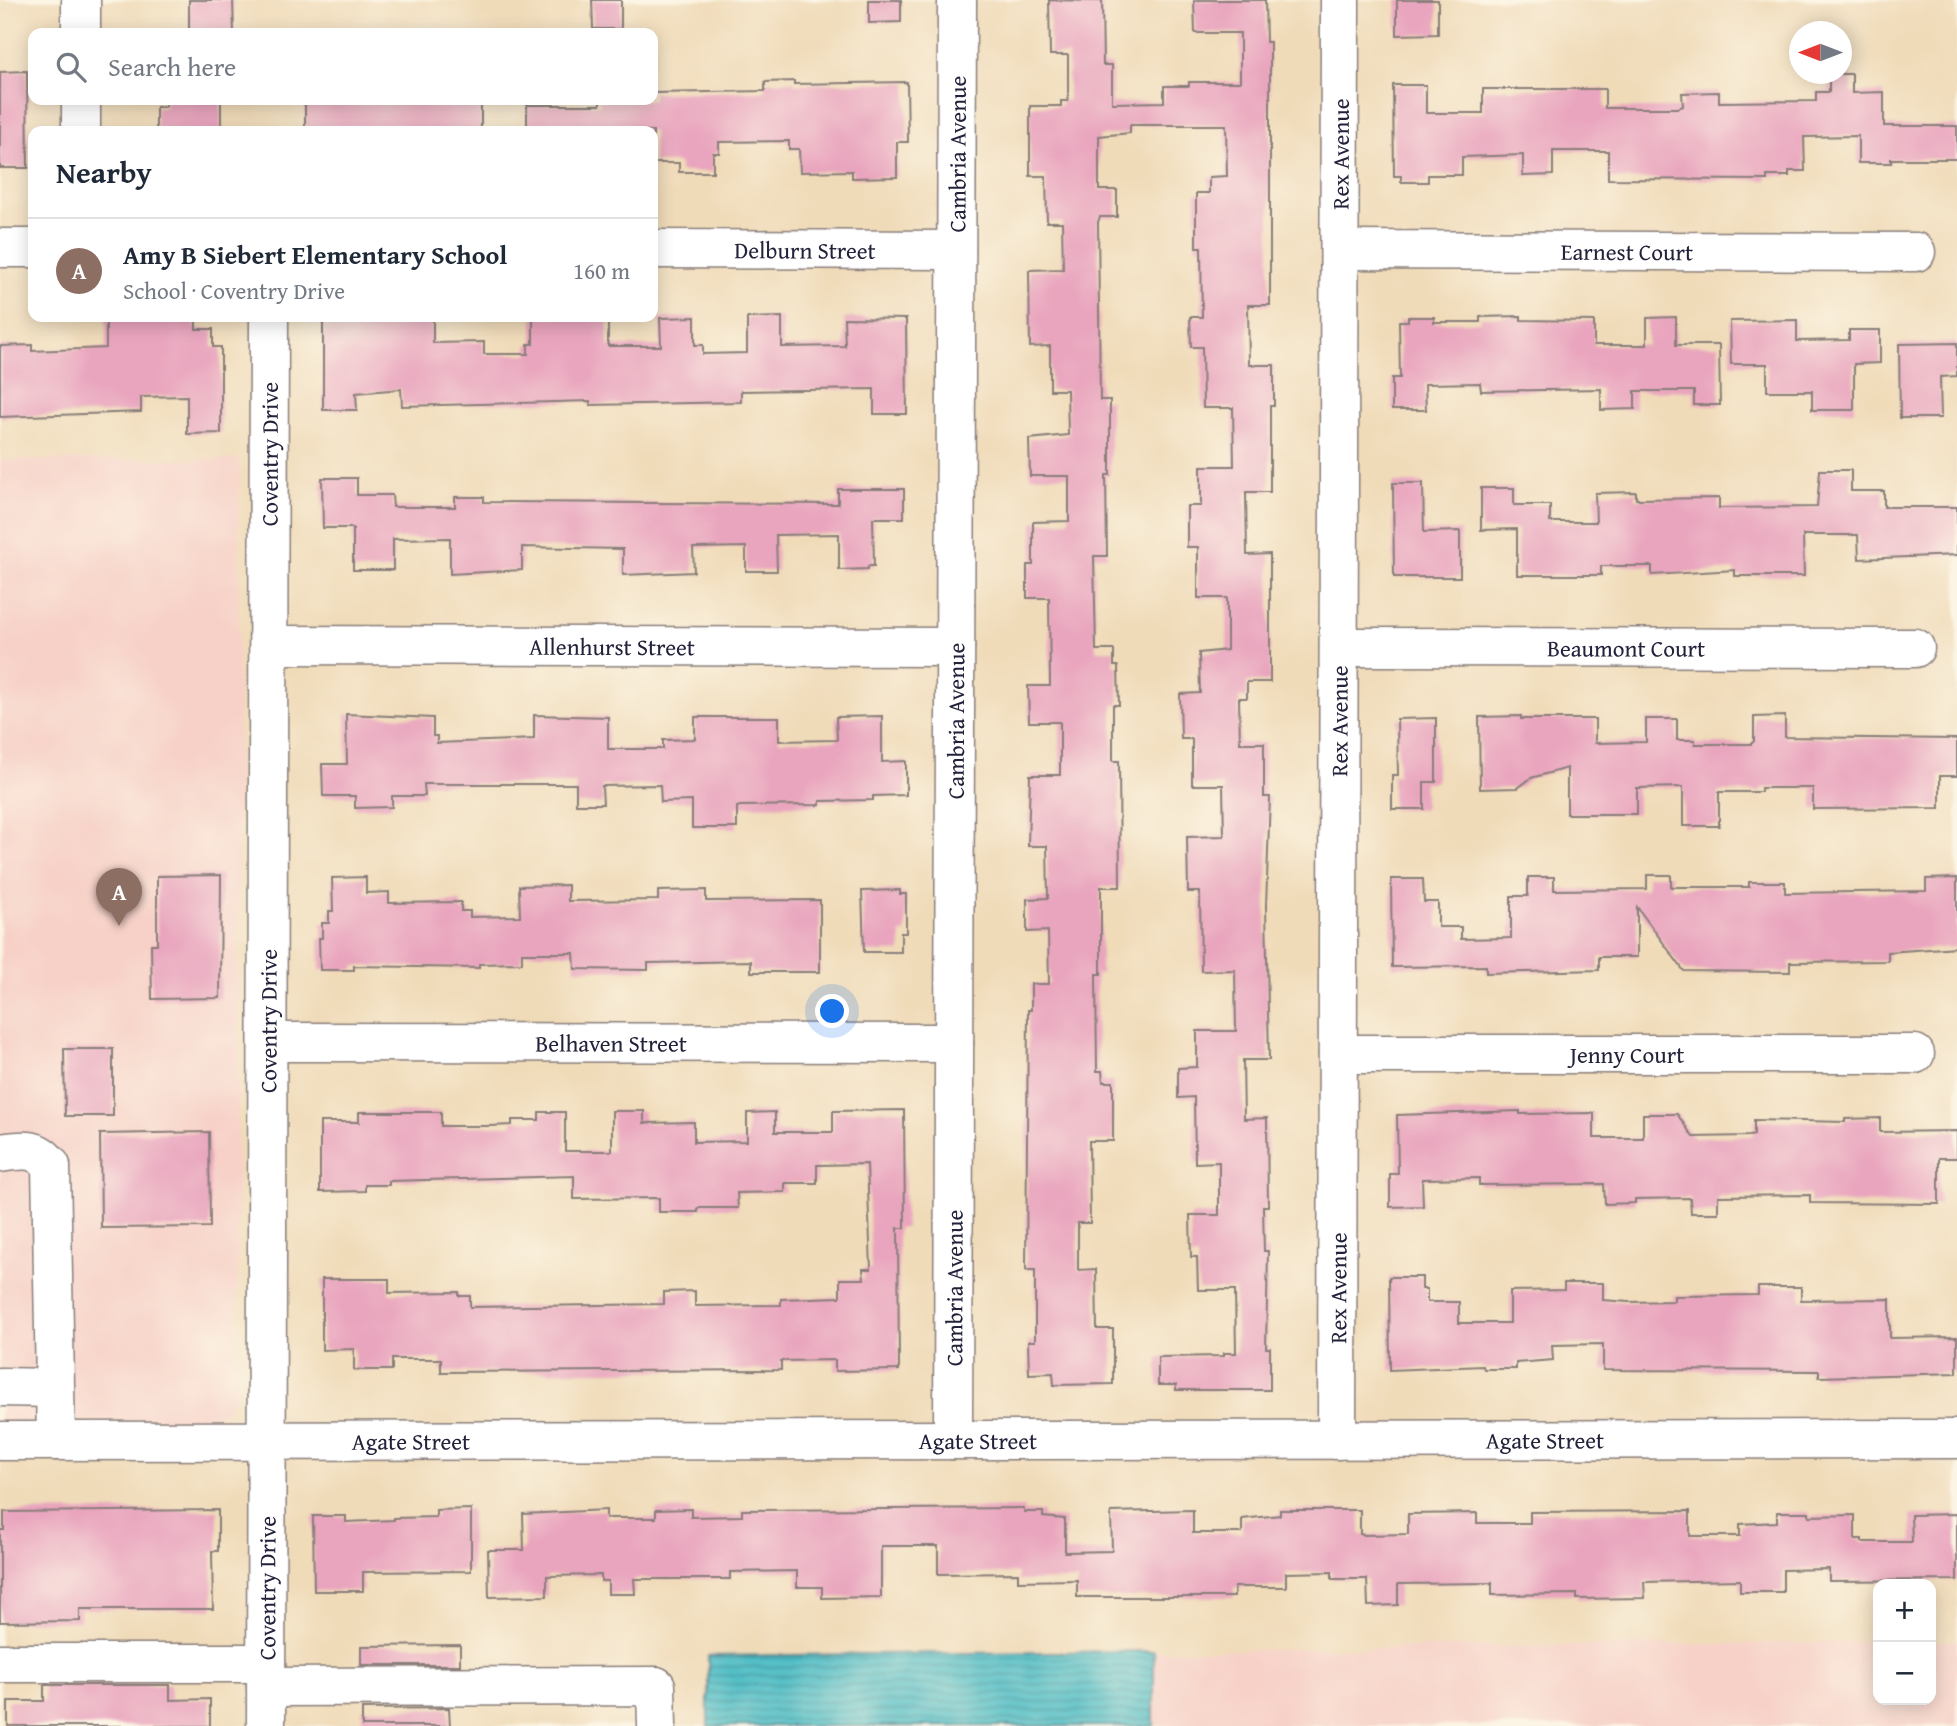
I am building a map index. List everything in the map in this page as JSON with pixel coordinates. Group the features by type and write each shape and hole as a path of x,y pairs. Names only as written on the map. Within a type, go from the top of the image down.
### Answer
{"street":[{"path":"81,0 81,28"},
{"name":"Cambria Avenue","path":"953,1440 957,0"},
{"name":"Rex Avenue","path":"1337,1440 1340,0"},
{"path":"81,105 81,126"},
{"path":"0,248 28,248"},
{"name":"Delburn Street","path":"658,249 956,250"},
{"name":"Earnest Court","path":"1340,250 1916,252"},
{"name":"Coventry Drive","path":"266,1726 270,322"},
{"name":"Allenhurst Street","path":"269,645 955,647"},
{"name":"Beaumont Court","path":"1339,647 1915,648"},
{"name":"Belhaven Street","path":"268,1042 954,1044"},
{"name":"Jenny Court","path":"1338,1054 1915,1054"},
{"path":"0,1153 30,1149 44,1156 51,1166 56,1441"},
{"path":"0,1387 55,1388"},
{"name":"Agate Street","path":"0,1441 1957,1439"},
{"path":"0,1663 266,1675 656,1686 657,1726"}],"shaded area":[{"path":"239,459 237,1392 226,1412 202,1421 0,1421 0,460"},
{"path":"1957,1641 1957,1726 1154,1726 1154,1651 1873,1642 1873,1705 1936,1705 1936,1642"}],"water":[{"path":"1154,1651 1154,1726 708,1726 708,1656"}],"building":[{"path":"189,0 233,0 234,28 189,28"},
{"path":"592,0 621,0 621,28 593,28"},
{"path":"869,0 901,0 901,22 869,23"},
{"path":"1049,0 1102,1 1103,65 1112,65 1112,103 1164,102 1164,86 1189,86 1189,82 1240,82 1240,33 1195,33 1194,0 1265,0 1266,42 1270,42 1270,305 1248,305 1249,365 1274,365 1274,406 1270,406 1270,492 1246,492 1247,555 1270,554 1270,682 1247,682 1247,698 1239,698 1240,743 1264,743 1264,797 1270,797 1266,906 1269,1060 1243,1060 1244,1119 1267,1118 1268,1206 1263,1206 1264,1251 1268,1251 1266,1348 1270,1348 1270,1390 1176,1390 1176,1385 1158,1385 1158,1357 1224,1356 1224,1353 1236,1353 1235,1290 1198,1290 1197,1257 1191,1257 1190,1215 1219,1215 1219,1162 1195,1163 1194,1097 1178,1098 1178,1068 1197,1067 1197,1031 1236,1031 1235,970 1201,971 1200,892 1188,892 1187,837 1224,836 1223,785 1192,785 1192,739 1181,739 1180,694 1200,693 1199,653 1227,650 1227,598 1198,598 1198,547 1187,547 1187,506 1201,506 1201,466 1234,466 1233,408 1203,408 1202,347 1191,347 1190,317 1202,317 1201,247 1196,247 1196,193 1209,193 1209,177 1227,176 1226,125 1130,125 1130,133 1099,136 1099,190 1117,190 1117,217 1100,217 1098,222 1100,400 1110,400 1110,475 1106,475 1107,556 1094,556 1096,650 1114,650 1114,666 1118,666 1119,705 1113,705 1113,761 1119,761 1120,887 1101,887 1101,974 1096,974 1097,1071 1102,1071 1103,1082 1113,1082 1113,1141 1089,1141 1090,1223 1078,1223 1078,1270 1096,1269 1097,1329 1113,1329 1113,1384 1054,1385 1053,1373 1029,1374 1028,1341 1035,1341 1035,1270 1026,1270 1028,1010 1031,1010 1031,984 1049,984 1048,931 1027,932 1027,899 1048,898 1047,846 1028,846 1030,775 1060,775 1060,722 1029,722 1028,686 1050,686 1049,598 1027,598 1027,565 1033,565 1033,522 1069,521 1069,476 1030,476 1029,439 1068,435 1067,390 1050,390 1050,346 1030,347 1029,270 1063,269 1062,222 1047,222 1046,176 1030,176 1030,106 1061,106 1061,101 1068,101 1068,55 1050,55"},
{"path":"1397,0 1438,0 1438,34 1397,35"},
{"path":"27,71 28,168 0,168 0,72"},
{"path":"765,82 907,82 908,142 897,142 897,177 852,178 852,171 800,172 799,149 789,149 789,141 719,142 719,153 713,153 713,172 679,172 679,163 658,163 658,126 527,126 527,105 658,105 658,93 765,91"},
{"path":"1829,84 1852,84 1852,93 1884,92 1884,126 1957,126 1957,159 1891,159 1891,163 1858,163 1858,136 1804,137 1805,171 1789,171 1789,176 1767,176 1767,180 1608,179 1608,151 1553,151 1553,175 1523,176 1523,155 1462,157 1462,175 1428,175 1428,182 1401,182 1401,176 1394,176 1393,85 1426,85 1426,113 1483,113 1483,89 1605,89 1605,108 1678,108 1683,106 1682,93 1719,92 1719,102 1816,101 1816,92 1829,92"},
{"path":"221,105 221,126 156,126 156,107"},
{"path":"305,105 481,105 481,126 305,126"},
{"path":"1521,316 1521,320 1594,321 1594,345 1647,345 1647,318 1676,317 1676,345 1719,345 1720,405 1694,405 1694,391 1635,391 1635,409 1601,410 1601,389 1481,391 1480,383 1425,384 1426,410 1392,410 1392,378 1400,378 1399,321 1408,321 1408,317 1434,317 1434,322 1480,322 1480,317"},
{"path":"695,317 695,345 703,345 703,354 747,353 747,318 782,317 782,347 845,346 844,318 906,319 907,414 874,414 874,389 741,391 741,402 590,405 590,401 402,406 401,389 356,393 357,410 323,410 323,322 433,322 433,343 484,342 484,354 528,354 528,344 533,344 533,322 608,322 608,346 661,346 660,318"},
{"path":"1797,320 1797,341 1849,340 1849,330 1880,330 1880,363 1854,364 1854,410 1812,410 1812,391 1767,391 1767,364 1731,364 1730,321"},
{"path":"106,322 196,322 196,329 213,329 213,347 221,347 221,433 187,434 187,396 141,397 141,412 0,417 0,346 32,345 32,351 106,348"},
{"path":"1957,343 1957,376 1940,377 1941,418 1900,418 1899,344"},
{"path":"1820,470 1851,470 1851,491 1884,491 1884,507 1957,507 1957,555 1859,559 1858,535 1803,535 1804,576 1735,576 1735,570 1652,575 1652,566 1601,566 1601,575 1517,575 1517,529 1481,530 1481,488 1514,488 1514,505 1550,505 1550,522 1596,522 1595,493 1636,492 1636,499 1719,498 1719,508 1817,507"},
{"path":"322,478 357,478 357,495 392,495 393,507 455,507 455,497 484,497 484,502 838,504 838,489 904,489 904,518 873,518 874,566 868,566 868,569 839,570 839,534 776,535 777,571 746,571 746,547 693,548 694,572 623,575 623,549 522,547 522,570 450,574 450,538 393,539 393,570 353,570 353,528 323,528"},
{"path":"1393,483 1423,483 1424,532 1460,531 1460,577 1394,577"},
{"path":"346,714 433,718 433,736 437,736 437,743 534,739 534,715 608,717 608,749 663,749 663,740 695,739 695,717 779,717 779,741 837,740 836,717 882,716 882,762 906,761 906,795 873,796 873,800 820,801 820,805 740,806 737,807 737,828 692,828 692,801 661,802 660,785 602,786 603,804 576,804 576,784 424,784 425,796 392,796 392,807 355,808 355,796 323,796 322,764 347,764"},
{"path":"1521,716 1521,719 1595,719 1595,743 1646,742 1646,719 1677,719 1677,740 1695,740 1695,744 1751,744 1754,741 1754,717 1785,716 1785,737 1957,739 1957,776 1940,776 1940,808 1813,809 1813,788 1761,788 1761,792 1719,792 1719,826 1683,826 1683,787 1637,788 1637,814 1567,814 1567,768 1531,778 1518,788 1480,789 1479,717"},
{"path":"1436,718 1436,782 1424,782 1424,809 1392,809 1392,775 1398,775 1397,719"},
{"path":"221,875 220,998 152,999 151,944 157,944 157,876"},
{"path":"1647,875 1671,875 1671,887 1749,887 1749,882 1785,882 1785,893 1926,891 1926,879 1957,878 1957,947 1888,952 1888,961 1790,962 1790,972 1684,971 1637,907 1637,957 1599,957 1599,970 1486,973 1486,966 1392,967 1391,879 1423,879 1424,902 1438,902 1438,927 1461,927 1461,939 1511,938 1511,896 1528,896 1528,877 1554,877 1554,890 1647,889"},
{"path":"366,877 366,893 389,892 389,903 461,902 461,911 470,911 470,917 520,916 519,886 568,885 568,901 658,900 658,891 706,890 706,901 820,900 820,972 751,972 751,961 648,963 648,970 575,969 574,953 522,953 522,963 479,964 479,968 354,966 354,970 320,970 319,938 322,938 322,923 329,923 329,911 333,911 332,878"},
{"path":"900,890 900,894 906,894 906,933 901,933 901,952 864,952 862,891"},
{"path":"64,1049 113,1049 113,1116 65,1116"},
{"path":"904,1110 905,1228 898,1228 899,1370 835,1371 835,1360 781,1361 781,1370 441,1372 441,1359 392,1359 392,1370 354,1370 354,1349 322,1350 322,1279 389,1279 389,1293 459,1292 459,1296 470,1296 470,1307 664,1304 664,1292 695,1291 695,1306 781,1305 781,1299 840,1297 840,1279 864,1279 863,1269 871,1269 867,1164 817,1165 817,1183 785,1183 785,1192 737,1193 738,1208 698,1208 698,1212 659,1212 659,1198 574,1199 574,1176 389,1181 389,1185 365,1185 365,1191 320,1192 320,1122 359,1122 359,1112 441,1112 441,1126 489,1126 512,1125 512,1120 539,1120 539,1112 565,1112 565,1151 612,1151 612,1111 644,1111 644,1123 694,1122 694,1142 747,1141 747,1113 775,1112 775,1132 833,1132 833,1111"},
{"path":"1520,1111 1520,1114 1594,1113 1594,1138 1643,1138 1643,1114 1677,1114 1693,1137 1754,1135 1754,1120 1845,1122 1845,1119 1880,1118 1880,1132 1957,1131 1957,1158 1939,1158 1939,1204 1810,1203 1810,1195 1718,1196 1718,1213 1691,1213 1690,1198 1635,1199 1635,1203 1605,1204 1604,1184 1479,1185 1479,1178 1422,1179 1423,1206 1390,1207 1390,1174 1398,1174 1397,1115"},
{"path":"209,1132 210,1227 101,1228 100,1134"},
{"path":"1389,1277 1422,1277 1422,1289 1427,1289 1427,1302 1459,1302 1459,1323 1510,1323 1510,1291 1564,1290 1564,1283 1603,1283 1603,1300 1629,1302 1674,1301 1674,1296 1758,1295 1758,1287 1801,1287 1801,1300 1890,1299 1890,1338 1957,1337 1957,1373 1819,1377 1819,1371 1603,1370 1603,1344 1552,1345 1553,1360 1516,1363 1516,1369 1484,1369 1483,1366 1390,1370"},
{"path":"1024,1508 1024,1512 1043,1512 1043,1517 1065,1519 1065,1552 1112,1551 1111,1512 1193,1510 1193,1533 1242,1533 1242,1519 1280,1515 1280,1510 1360,1510 1360,1534 1363,1535 1408,1534 1408,1514 1477,1513 1477,1523 1530,1523 1530,1512 1690,1511 1690,1536 1740,1536 1740,1524 1777,1522 1777,1512 1809,1512 1809,1516 1855,1515 1855,1539 1862,1539 1862,1542 1912,1542 1911,1515 1957,1514 1957,1580 1829,1581 1829,1569 1783,1570 1783,1592 1740,1592 1740,1580 1644,1582 1645,1598 1577,1599 1577,1594 1492,1595 1492,1583 1398,1584 1398,1605 1368,1606 1367,1579 1332,1579 1332,1572 1286,1573 1286,1587 1234,1587 1234,1597 1077,1597 1077,1580 1018,1581 1018,1573 938,1574 938,1546 881,1546 881,1597 822,1598 822,1587 797,1587 797,1571 730,1572 730,1579 634,1579 635,1594 608,1594 608,1581 601,1581 601,1575 547,1576 547,1596 489,1597 488,1550 524,1550 523,1514 606,1510 606,1518 656,1518 656,1510 691,1509 691,1517 742,1516 742,1510"},
{"path":"471,1509 471,1571 363,1572 363,1591 314,1591 313,1516 346,1516 346,1522 394,1520 436,1517 436,1510"},
{"path":"218,1510 218,1551 212,1551 213,1609 80,1609 80,1621 0,1622 0,1530 4,1530 4,1512"},
{"path":"460,1645 460,1665 361,1665 361,1646"},
{"path":"44,1685 170,1685 170,1700 210,1699 210,1726 8,1726 8,1701 44,1701"},
{"path":"449,1708 450,1726 362,1726 362,1709"}],"place":[{"name":"Amy B Siebert Elementary School","path":"119,926"}]}
